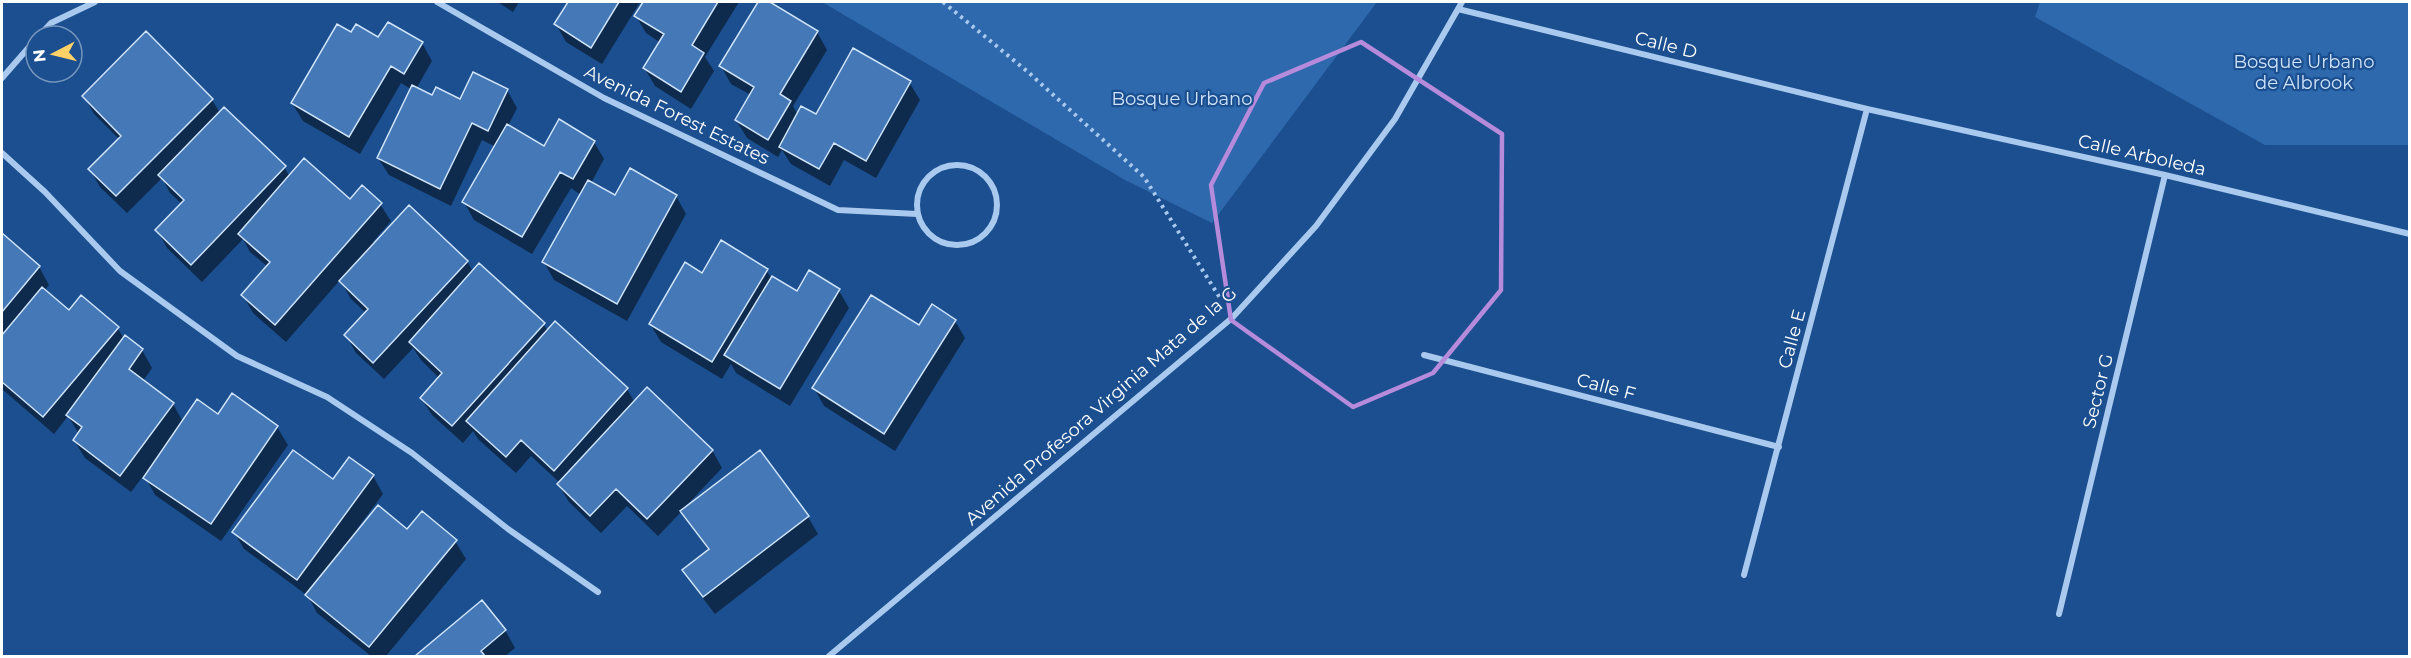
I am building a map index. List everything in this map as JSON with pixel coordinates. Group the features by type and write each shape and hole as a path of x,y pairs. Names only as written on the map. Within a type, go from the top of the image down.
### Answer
{"street":[{"path":"50,24 95,2"},
{"name":"Avenida Forest Estates","path":"437,2 604,98 838,210 917,214"},
{"name":"Avenida Profesora Virginia Mata de la G","path":"829,657 1232,318 1316,226 1395,119 1462,2"},
{"name":"Calle D","path":"1458,9 1867,109"},
{"path":"2,78 24,53"},
{"name":"Calle Arboleda","path":"1867,109 2165,175 2409,234"},
{"name":"Calle E","path":"1744,575 1867,109"},
{"path":"2,153 45,192 120,271 237,356 327,397 402,447 508,529 598,592"},
{"path":"958,165 977,170 987,178 995,190 998,203 996,216 990,229 981,238 969,244 956,246 931,237 922,227 917,214 916,201 920,188 928,177 938,169 958,165"},
{"name":"Sector G","path":"2059,614 2165,175"},
{"name":"Calle F","path":"1424,355 1779,447"}],"path":[{"path":"943,2 1028,72 1144,177 1232,318"}],"highlighted area":[{"path":"1361,42 1502,134 1501,290 1433,373 1353,407 1231,320 1211,185 1264,83"}],"green space":[{"name":"Bosque Urbano","path":"822,2 1377,2 1212,223 1125,180"},
{"name":"Bosque Urbano de Albrook","path":"2040,2 2409,2 2409,145 2265,145 2035,17"}],"building":[{"path":"568,2 619,2 591,48 554,24"},
{"path":"643,2 718,2 692,45 704,53 681,92 643,68 664,34 634,16"},
{"path":"758,2 770,2 818,31 780,94 791,101 768,140 735,120 754,87 719,66"},
{"path":"388,22 423,42 404,74 391,66 349,137 291,103 337,24 351,32 356,24 378,37"},
{"path":"146,31 213,99 116,196 88,169 121,136 82,96"},
{"path":"853,48 911,81 866,161 834,143 819,169 779,147 801,106 816,114"},
{"path":"473,72 508,89 488,131 472,123 440,189 377,158 412,85 432,95 436,87 460,99"},
{"path":"224,107 286,166 191,265 155,230 184,200 158,175"},
{"path":"559,119 595,141 573,179 560,172 522,237 462,202 507,124 544,146"},
{"path":"304,158 350,199 362,185 382,203 275,325 241,295 270,262 238,234"},
{"path":"630,168 677,195 617,304 542,262 588,180 615,195"},
{"path":"409,205 468,261 373,363 344,335 368,309 339,281"},
{"path":"2,233 40,266 2,312"},
{"path":"721,240 768,269 712,362 649,324 685,262 702,273"},
{"path":"479,263 545,323 452,426 420,398 442,373 409,342"},
{"path":"809,270 840,289 780,389 724,355 772,276 797,291"},
{"path":"42,287 69,310 81,295 119,327 43,417 2,382 2,335"},
{"path":"871,295 919,325 932,304 956,320 884,434 812,388"},
{"path":"555,321 628,388 554,471 521,440 506,457 466,421"},
{"path":"125,335 143,349 129,369 174,403 120,476 73,440 82,427 66,415"},
{"path":"647,387 713,450 647,519 616,489 590,516 557,484"},
{"path":"232,393 278,426 211,524 143,478 197,399 218,414"},
{"path":"293,450 333,479 349,457 374,475 297,580 232,532"},
{"path":"760,450 809,516 703,597 682,570 709,549 680,511"},
{"path":"378,505 407,529 422,511 457,540 369,647 305,595"},
{"path":"482,600 506,630 481,651 485,656 415,656"}]}
